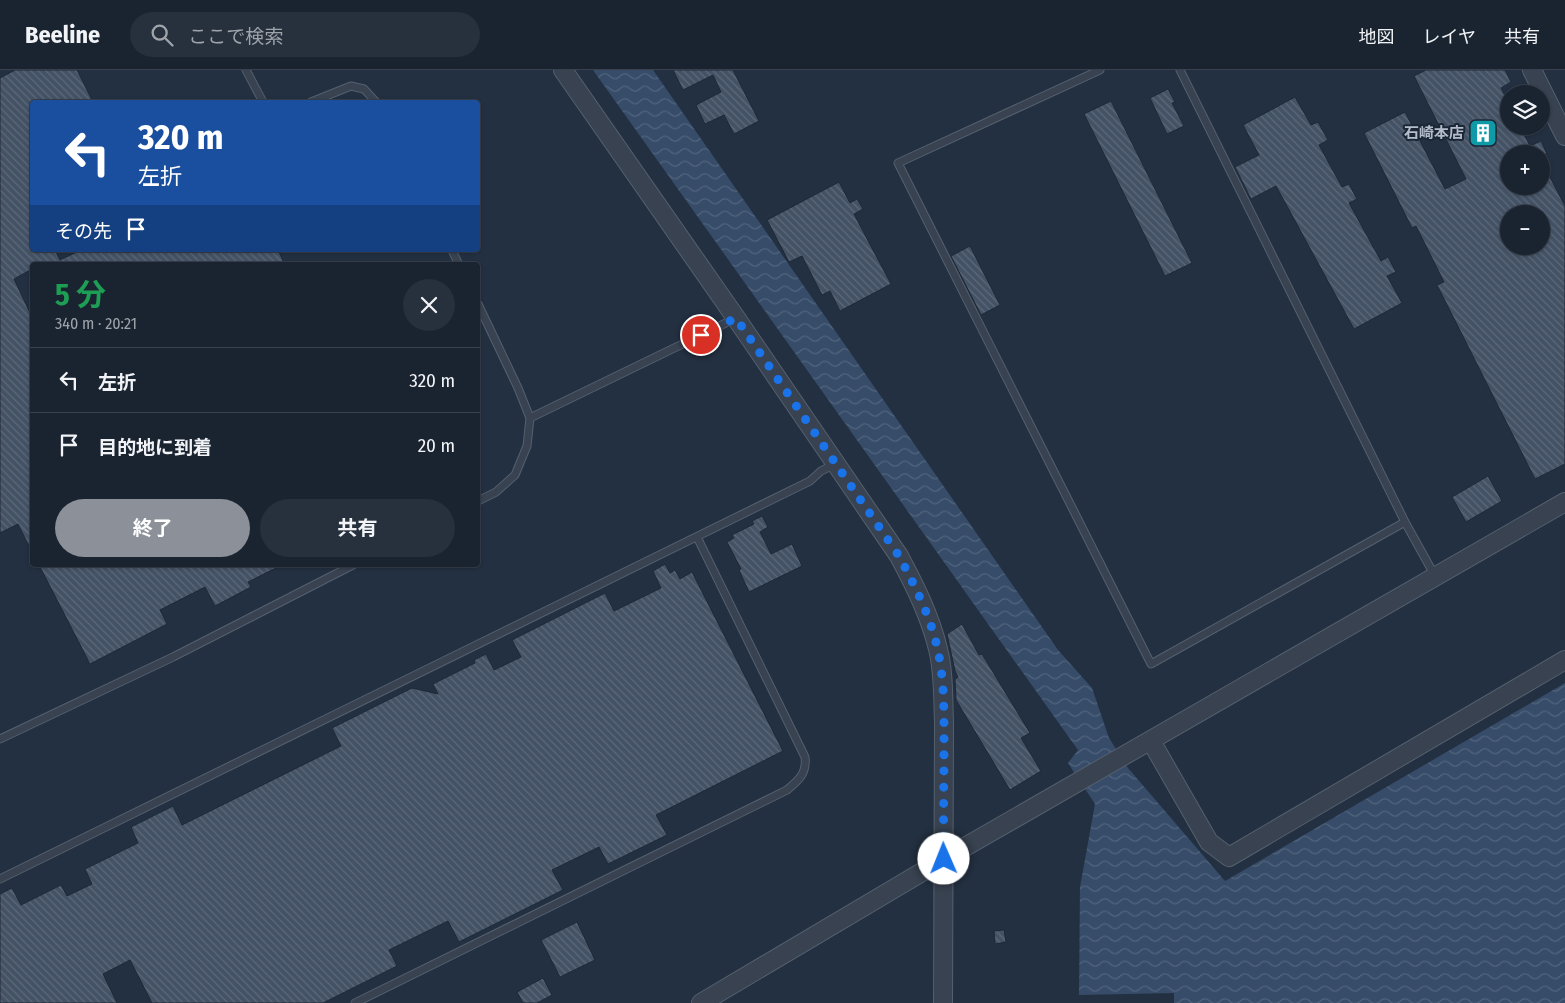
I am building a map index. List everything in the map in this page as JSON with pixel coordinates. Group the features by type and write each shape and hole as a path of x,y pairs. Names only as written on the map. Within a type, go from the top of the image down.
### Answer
{"street":[{"path":"563,70 899,556 929,618 938,650 943,681 944,1003"},
{"path":"1532,70 1565,136"},
{"path":"701,1003 944,859 1565,502"},
{"path":"1150,741 1209,842 1229,857 1565,660"}],"lane":[{"path":"246,70 262,100"},
{"path":"1100,70 898,163 1151,664 1405,522"},
{"path":"1180,70 1405,522 1436,576"},
{"path":"316,100 351,86 364,89 374,100"},
{"path":"480,308 518,388 530,418 527,446 515,475 496,492 480,500"},
{"path":"530,418 736,318"},
{"path":"0,879 810,481 821,471 835,463"},
{"path":"355,1003 787,790 797,782 806,766 805,757 697,537"},
{"path":"0,739 173,657 349,567"}],"water":[{"path":"593,70 653,70 1058,650 1092,688 1109,738 1128,768 1225,881 1565,683 1565,1003 1174,1003 1174,993 1079,995 1080,887 1095,804 1068,763 1078,750"}],"building":[{"path":"15,70 77,70 92,100 30,100 30,252 56,252 60,260 77,252 279,252 284,262 30,262 30,270 14,279 30,313 30,548 18,524 0,533 0,78"},
{"path":"673,70 733,70 759,121 734,134 724,115 705,124 696,105 721,92 713,75 683,90"},
{"path":"1426,70 1505,70 1511,82 1506,85 1500,85 1500,135 1524,135 1530,145 1500,145 1500,195 1550,195 1550,177 1565,206 1565,464 1535,479 1437,285 1444,282 1416,226 1412,228 1364,133 1405,112 1445,189 1466,179 1414,76"},
{"path":"1168,89 1175,102 1172,103 1184,126 1167,134 1150,98"},
{"path":"1295,97 1311,125 1318,122 1328,140 1319,145 1342,187 1349,184 1357,199 1349,203 1381,261 1388,257 1396,272 1387,276 1402,303 1354,329 1276,186 1251,199 1235,167 1259,155 1243,125"},
{"path":"1111,101 1192,263 1165,276 1084,114"},
{"path":"1541,141 1543,145 1532,145"},
{"path":"839,182 850,203 857,199 863,209 854,214 891,284 840,311 830,291 822,295 802,256 789,262 767,220"},
{"path":"970,246 1000,305 981,315 951,256"},
{"path":"1488,476 1502,501 1466,522 1452,497"},
{"path":"762,516 768,527 760,532 771,554 792,544 802,566 749,592 739,570 741,569 727,542 734,538 732,535 754,524 752,521"},
{"path":"665,564 670,573 675,570 680,579 692,572 783,751 656,815 667,835 608,864 599,847 552,870 563,890 459,942 448,921 389,950 397,966 323,1003 152,1003 130,960 103,974 117,1003 0,1003 0,894 12,888 21,905 61,885 67,896 92,884 85,869 138,843 131,827 173,806 182,825 341,746 332,728 412,688 438,694 433,684 475,663 474,660 486,654 494,670 521,657 512,640 605,593 614,611 661,588 653,571"},
{"path":"40,567 278,567 248,582 251,587 215,606 205,587 160,610 167,624 90,664"},
{"path":"962,624 979,655 982,654 1030,733 1021,738 1041,771 1010,790 956,700 955,679 958,677 947,634"},
{"path":"577,922 595,960 560,977 541,940"},
{"path":"1004,930 1006,942 995,944 994,931"},
{"path":"543,978 552,995 537,1003 523,1003 517,992"}],"place":[{"name":"石崎本店","path":"1483,133"}],"route":[{"path":"701,335 736,318 899,556 915,585 929,618 938,650 943,681 944,859"}]}
